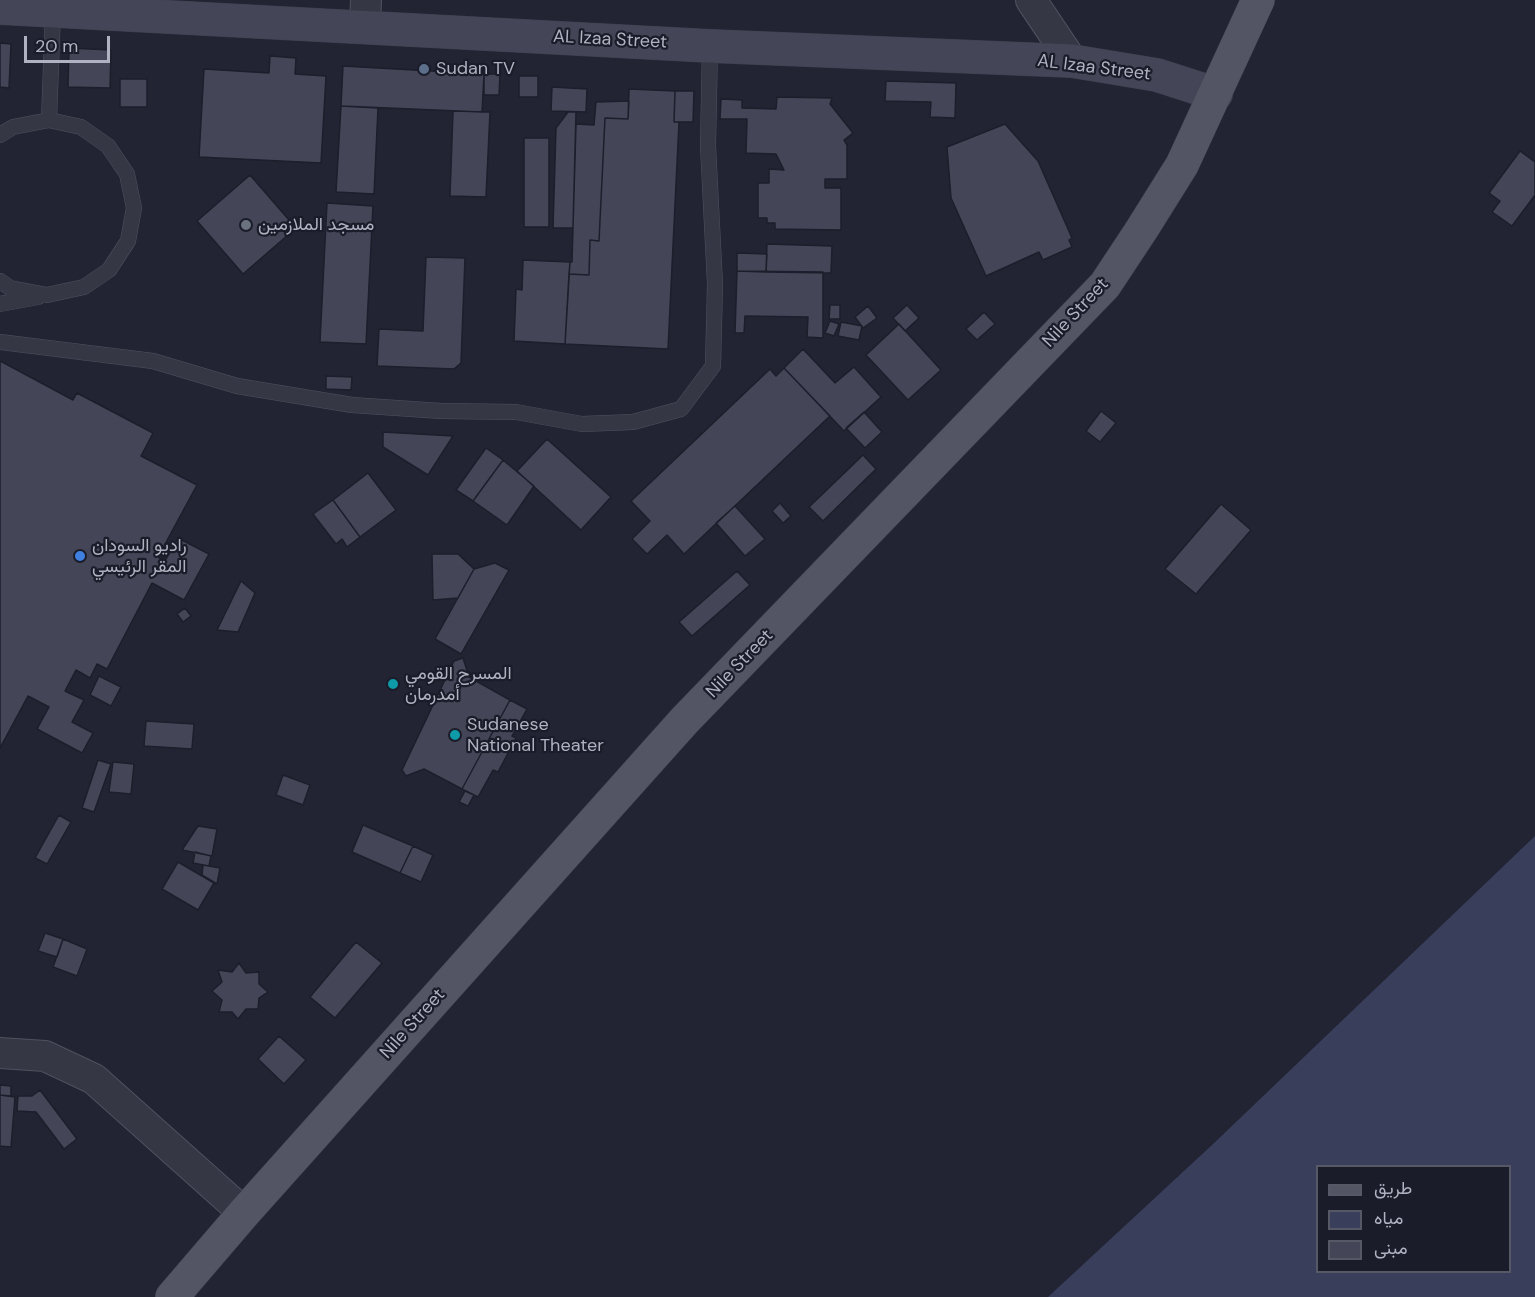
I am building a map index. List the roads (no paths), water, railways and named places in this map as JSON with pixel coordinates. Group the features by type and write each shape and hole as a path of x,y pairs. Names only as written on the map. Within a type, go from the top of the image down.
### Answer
{"main road":[{"name":"Nile Street","path":"172,1297 244,1213 684,721 1105,285 1182,165 1258,0"}],"street":[{"path":"1031,0 1072,61"},
{"name":"AL Izaa Street","path":"0,8 53,11 366,14 710,46 1072,61 1156,75 1216,94"},
{"path":"0,1053 45,1056 94,1079 244,1213"}],"lane":[{"path":"49,120 53,11"},
{"path":"0,342 153,361 237,387 352,405 441,411 516,412 582,424 633,422 681,409 713,366 715,284 708,146 710,46"},
{"path":"0,135 13,126 49,120 81,128 108,146 128,174 134,208 128,241 109,270 84,287 0,304"},
{"path":"0,281 10,288 46,296"}],"water":[{"path":"1535,836 1535,1297 1048,1297 1212,1145"}],"place":[{"name":"Sudan TV","path":"424,69"},
{"name":"مسجد الملازمين","path":"246,225"},
{"name":"راديو السودان المقر الرئيسي","path":"80,556"},
{"name":"المسرح القومي أمدرمان","path":"393,684"},
{"name":"Sudanese National Theater","path":"455,735"}]}
